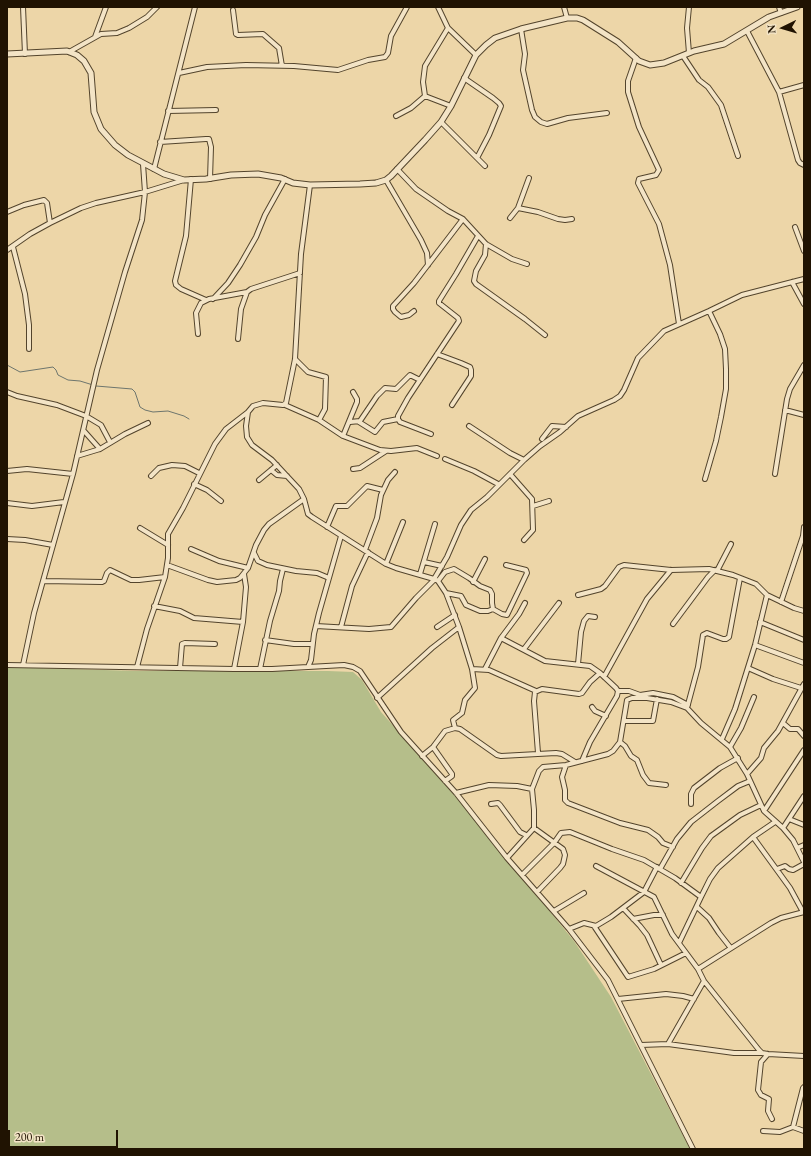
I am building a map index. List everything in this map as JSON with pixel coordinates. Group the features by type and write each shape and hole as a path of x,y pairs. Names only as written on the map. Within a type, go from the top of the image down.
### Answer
{"street":[{"path":"23,7 25,54"},
{"path":"95,38 106,7"},
{"path":"70,52 105,32 117,33 129,28 147,17 157,7"},
{"path":"154,169 195,7"},
{"path":"179,73 207,67 282,66 338,70 368,60 385,57 388,53 391,36 407,7"},
{"path":"438,7 448,28 476,55"},
{"path":"564,7 567,18"},
{"path":"689,7 687,28 689,53"},
{"path":"778,7 781,13"},
{"path":"29,349 29,325 25,294 9,248 30,234 68,213 96,203 145,192 184,180 231,175 266,174 285,179 293,183 310,185 376,183 386,180 441,122 451,106 476,55 491,41 521,29 567,18 577,18 583,20 618,42 636,58 650,65 664,63 689,53 724,44 769,17 797,7"},
{"path":"233,10 236,34 263,34 279,48 282,66"},
{"path":"425,96 423,82 425,66 448,28"},
{"path":"521,29 525,54 523,70 535,117 541,122 547,124 568,118 607,113"},
{"path":"747,31 779,92 798,160 804,165"},
{"path":"7,54 70,52 77,55 84,61 91,73 94,112 101,129 115,145 128,155 154,169 184,180"},
{"path":"683,56 699,80 708,87 721,105 738,156"},
{"path":"636,58 628,82 628,92 639,127 659,170 656,175 639,179 638,183 659,224 670,265 679,324"},
{"path":"464,78 493,98 501,106 478,158"},
{"path":"779,92 804,85"},
{"path":"425,96 451,106"},
{"path":"396,116 410,108 425,96"},
{"path":"168,112 216,110"},
{"path":"441,122 478,158 484,166"},
{"path":"160,142 206,138 209,140 210,178"},
{"path":"23,665 34,613 84,431 97,370 123,279 142,220 145,192 143,164"},
{"path":"397,169 416,189 463,220 486,244 512,259 527,264"},
{"path":"510,218 518,208 529,178"},
{"path":"191,179 186,236 175,281 176,285 181,289 206,300"},
{"path":"213,298 228,283 240,265 256,238 265,216 285,179"},
{"path":"386,180 422,240 427,253 428,265"},
{"path":"285,405 295,359 300,273 305,218 310,185"},
{"path":"7,212 24,205 44,200 47,203 50,223"},
{"path":"518,208 538,212 558,219 572,219"},
{"path":"414,311 409,315 401,317 392,309 463,220"},
{"path":"795,227 804,251"},
{"path":"398,419 408,398 459,321 458,318 439,303 439,301 478,236"},
{"path":"486,244 485,255 476,271 474,281 545,335"},
{"path":"198,334 196,313 201,303 206,300 247,292 250,289 300,273"},
{"path":"436,580 465,518 471,510 487,497 498,484 524,460 578,416 620,396 638,358 664,331 742,295 804,279"},
{"path":"792,282 804,304"},
{"path":"238,339 241,309 247,292"},
{"path":"705,479 716,441 726,389 726,349 709,311"},
{"path":"437,354 461,363 471,370 471,376 452,405"},
{"path":"295,359 308,372 326,377 325,409 319,420"},
{"path":"775,474 790,388 804,365"},
{"path":"359,422 362,420 377,396 385,388 396,388 410,375 420,380"},
{"path":"7,392 17,396 57,405 86,416 101,426 110,442"},
{"path":"343,436 357,402 353,392"},
{"path":"137,667 154,606 165,577 168,545 167,537 169,531 183,508 199,473 220,435 231,424 248,412 253,406 263,403 285,405 319,420 343,436 386,451 417,448 437,456"},
{"path":"785,410 804,415"},
{"path":"248,412 246,433 249,440 256,448 277,465 299,489 309,515 386,564 436,580 446,593 455,615 472,669 475,688 465,700 462,713 453,720 455,728"},
{"path":"350,422 359,422 376,432 384,422 398,419"},
{"path":"398,419 400,422 431,434"},
{"path":"77,456 100,449 110,442 148,423"},
{"path":"469,426 510,453 524,460"},
{"path":"542,439 552,426 566,427"},
{"path":"84,431 100,449"},
{"path":"353,469 360,468 386,451"},
{"path":"445,459 474,471 498,484"},
{"path":"151,476 159,468 172,465 185,466 199,473"},
{"path":"259,480 277,465"},
{"path":"7,471 27,469 73,474"},
{"path":"271,470 277,475 287,476"},
{"path":"340,627 352,586 377,518 383,490 388,480 395,472"},
{"path":"510,474 530,496 533,530 524,540"},
{"path":"194,484 207,490 221,501"},
{"path":"327,527 336,506 347,506 368,486 383,490"},
{"path":"167,565 195,576 217,582 236,580 244,574 248,568 260,537 269,524 304,499"},
{"path":"532,506 548,501"},
{"path":"7,502 32,506 64,502"},
{"path":"386,564 403,522"},
{"path":"420,574 436,524"},
{"path":"781,602 803,536 804,527"},
{"path":"140,528 168,545"},
{"path":"308,667 311,660 312,644 316,626 341,536"},
{"path":"7,539 26,540 53,545"},
{"path":"673,624 703,583 716,570 731,544"},
{"path":"191,549 219,561 248,568"},
{"path":"254,552 258,561 262,563 283,569 317,573 329,578"},
{"path":"474,582 484,559"},
{"path":"424,562 442,566"},
{"path":"446,593 461,596 466,605 480,611 488,611 493,609 502,614 508,614 527,573 526,570 506,565"},
{"path":"578,595 605,586 619,567 624,565 670,570 716,570 756,584 767,595 804,611"},
{"path":"260,669 265,640 279,591 283,569"},
{"path":"316,626 376,629 391,627 420,594 445,572 454,569 490,590 492,594 493,609"},
{"path":"44,581 102,582 110,570 131,580 165,577"},
{"path":"604,677 647,599 670,570"},
{"path":"234,669 243,622 246,588 244,574"},
{"path":"688,706 698,667 703,635 707,633 723,639 728,637 740,578"},
{"path":"722,739 735,709 748,668 767,595"},
{"path":"485,669 501,638 519,614 525,603"},
{"path":"524,649 559,603"},
{"path":"154,606 180,612 194,618 243,622"},
{"path":"437,627 455,615"},
{"path":"578,664 581,632 584,621 588,616 595,617"},
{"path":"760,622 804,640"},
{"path":"376,698 432,648 459,627"},
{"path":"501,638 550,663 590,666 600,673 618,691 629,691 640,695 653,693 673,697 688,706 709,730 730,747 747,774 764,811 783,828 793,840 804,863 793,870 785,866 777,870"},
{"path":"265,640 288,644 312,644"},
{"path":"180,668 182,644 216,644"},
{"path":"755,645 804,663"},
{"path":"7,665 234,669 344,665 353,667 360,671 376,698 401,732 456,793 507,858 569,929 608,980 693,1149"},
{"path":"748,668 773,679 801,688"},
{"path":"472,669 485,669 536,691 542,689 579,694 582,693 590,682 600,673"},
{"path":"747,774 761,758 764,748 774,736 804,684"},
{"path":"536,691 534,694 534,701 538,753"},
{"path":"582,761 586,749 606,716 617,696 618,691"},
{"path":"730,747 741,728 754,697"},
{"path":"507,858 526,835 534,828 532,789 537,776 543,767 566,765 608,754 620,742 626,703 629,699 657,699 688,706"},
{"path":"624,721 653,721 657,699"},
{"path":"592,707 595,711 606,716"},
{"path":"782,723 790,729 798,729 804,736"},
{"path":"422,756 433,747 445,731 455,728 460,729 497,755 504,756 538,753 562,754 575,762"},
{"path":"620,742 625,746 630,756 637,760 643,775 649,783 666,785"},
{"path":"433,747 452,774 452,776 445,782"},
{"path":"764,811 804,750"},
{"path":"690,804 691,794 694,788 720,768 738,758"},
{"path":"566,765 562,777 565,790 565,800 568,803 620,823 648,830 658,837 663,843 673,847"},
{"path":"594,926 611,917 644,892 683,830 691,822 738,786 750,781"},
{"path":"456,793 489,786 517,786 532,789"},
{"path":"783,828 804,796"},
{"path":"491,804 498,803 520,832 526,835"},
{"path":"681,883 711,836 740,815 761,804"},
{"path":"789,819 804,825"},
{"path":"680,943 701,897 718,868 754,837 775,822"},
{"path":"534,828 562,849 565,855 563,864 537,892"},
{"path":"522,875 554,843 561,833 570,832 644,860 701,897"},
{"path":"698,969 730,947 771,923 782,918 804,912 790,888 754,837"},
{"path":"797,848 804,845"},
{"path":"596,866 654,897 672,934 698,969 704,981 729,1014 762,1053"},
{"path":"554,911 584,892"},
{"path":"697,907 709,918 730,947"},
{"path":"623,908 647,935 661,965"},
{"path":"633,919 663,915"},
{"path":"569,929 584,923 594,926 628,976 654,969 686,953"},
{"path":"668,1044 704,981"},
{"path":"618,999 666,994 694,999"},
{"path":"641,1045 668,1044 734,1053 804,1056"},
{"path":"768,1054 761,1062 758,1090 761,1096 770,1100 767,1108 772,1119"},
{"path":"793,1127 804,1087"},
{"path":"763,1131 780,1132 793,1127 804,1131"}],"green space":[{"path":"7,667 137,671 353,672 362,680 381,712 452,791 574,941 611,997 690,1149 7,1149"}],"waterway":[{"path":"7,365 20,372 53,367 58,375 68,380 80,381 93,385"},
{"path":"96,386 132,389 135,392 140,407 145,410 153,412 168,411 189,419"}]}
